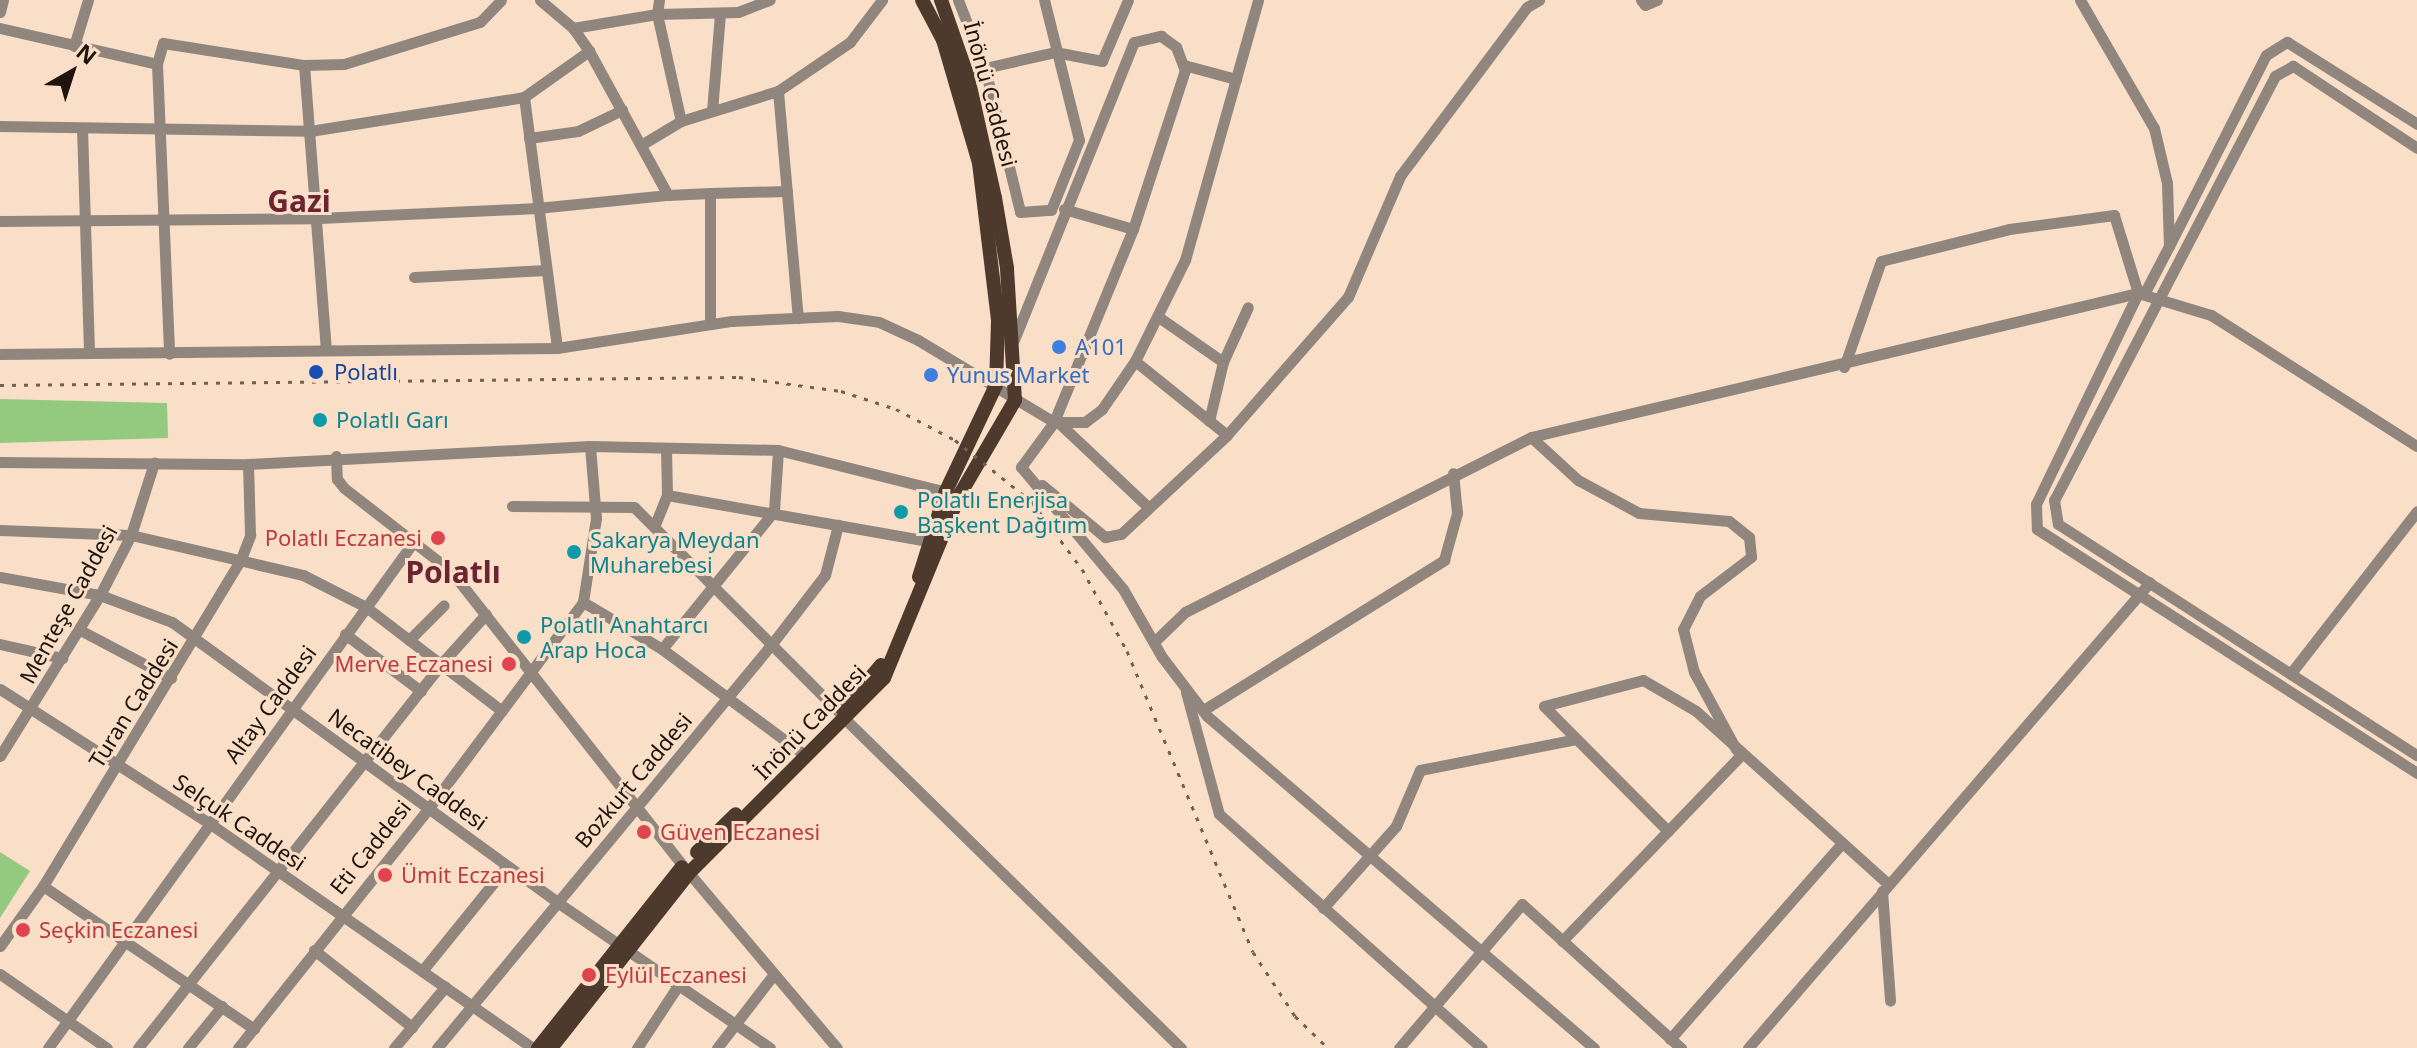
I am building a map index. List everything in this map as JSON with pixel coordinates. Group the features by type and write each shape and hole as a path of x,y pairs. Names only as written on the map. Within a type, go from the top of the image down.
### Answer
{"main road":[{"name":"İnönü Caddesi","path":"535,1048 687,868 802,753 884,678 996,385 998,320 979,163 943,40 922,0"},
{"name":"İnönü Caddesi","path":"687,868 843,716 879,671 916,589 928,541 952,494 1015,400 1000,226 967,72 941,0"},
{"name":"İnönü Caddesi","path":"551,1048 623,946"}],"street":[{"path":"0,12 3,0"},
{"path":"74,46 88,0"},
{"path":"169,354 157,64 163,43 304,65 344,64 480,22 501,0"},
{"path":"540,0 573,28 589,51 668,195"},
{"path":"659,0 657,14 681,121"},
{"path":"573,28 657,14 720,13 770,0"},
{"path":"641,145 681,121 778,91 850,42 882,0"},
{"path":"958,0 985,69 1020,212 1051,210 1079,140 1055,52 1047,3"},
{"path":"967,72 1055,52 1102,61 1128,0"},
{"path":"1057,423 1085,422 1102,409 1160,318 1185,260 1258,0"},
{"path":"1021,467 1105,537 1121,534 1227,435 1348,297 1400,176 1527,7 1539,0"},
{"path":"1641,0 1645,5 1657,0"},
{"path":"2080,0 2154,128 2167,183 2169,246"},
{"path":"712,111 720,13"},
{"path":"0,28 157,64"},
{"path":"1021,467 1057,423 1133,229 1184,65 1176,47 1161,36 1134,42 1114,34"},
{"path":"1012,345 1064,209 1134,42"},
{"path":"2417,124 2287,42 2266,55 2036,504 2037,529 2417,773"},
{"path":"0,126 310,131 524,97 589,51"},
{"path":"304,65 319,218 326,349"},
{"path":"1184,65 1236,79"},
{"path":"2417,148 2293,66 2275,76 2054,500 2058,524 2417,755"},
{"path":"778,91 798,318"},
{"path":"524,97 557,348"},
{"path":"529,138 578,131 622,110"},
{"path":"82,128 89,352"},
{"path":"0,221 319,218 537,208 668,195 787,191"},
{"path":"710,193 710,324"},
{"path":"1064,209 1133,229"},
{"path":"1844,367 1881,261 2009,229 2114,215 2141,294"},
{"path":"414,277 546,270"},
{"path":"1154,642 1185,612 1453,473 1531,437 1844,367 2141,294 2159,295 2211,315 2417,446"},
{"path":"1209,421 1223,362 1248,307"},
{"path":"0,354 557,348 710,324 798,318 879,322 996,385 1015,400 1057,423 1149,508"},
{"path":"1160,318 1223,362"},
{"path":"1135,361 1227,435"},
{"path":"1531,437 1578,480 1639,513 1729,521 1749,537 1751,557 1700,596 1683,629 1694,672 1739,752"},
{"path":"0,462 248,464 336,456 590,446 778,450 952,494"},
{"path":"590,446 595,503 583,602 662,649 802,753"},
{"path":"654,527 667,495 666,448"},
{"path":"662,649 774,511 778,450"},
{"path":"336,456 337,479 344,488 451,571 687,868 837,1048"},
{"name":"Menteşe Caddesi","path":"0,756 100,595 131,535 154,463"},
{"name":"Turan Caddesi","path":"0,946 43,886 118,766 197,639 241,559 251,522 248,464"},
{"path":"1021,467 1123,589 1154,642 1185,687 1205,709 1482,954 1594,1048"},
{"path":"1205,709 1444,560 1457,513 1453,473"},
{"path":"667,495 774,511 928,541"},
{"path":"512,506 595,503 634,507 1181,1048"},
{"path":"2291,673 2417,511"},
{"name":"Bozkurt Caddesi","path":"437,1048 728,698 825,575 838,525"},
{"path":"0,530 131,535 303,575 366,607 502,711"},
{"name":"Altay Caddesi","path":"48,1048 414,541"},
{"name":"Necatibey Caddesi","path":"0,577 100,595 150,610 197,639 364,764 557,902 770,1048"},
{"path":"1748,1048 2142,596 2150,582"},
{"name":"Eti Caddesi","path":"238,1048 341,914 429,808 583,602"},
{"path":"409,640 444,605"},
{"path":"138,1048 441,664 486,614"},
{"path":"80,630 171,678"},
{"path":"345,634 421,691"},
{"path":"0,644 62,658"},
{"path":"1668,831 1544,706 1643,680 1696,711 1842,843 1885,888 1890,1001"},
{"path":"1185,687 1219,814 1482,1048"},
{"name":"Selçuk Caddesi","path":"0,689 33,706 118,766 209,823 535,1048"},
{"path":"1323,908 1396,826 1420,770 1576,739"},
{"path":"1562,941 1739,752"},
{"path":"1670,1039 1842,843"},
{"path":"422,971 507,866"},
{"path":"43,886 189,982 254,1029"},
{"path":"1399,1048 1522,904 1681,1048"},
{"path":"314,950 412,1027"},
{"path":"0,974 107,1048"},
{"path":"717,1048 774,974"},
{"path":"637,1048 679,984"},
{"path":"394,1048 445,987"},
{"path":"188,1048 222,1006"}],"green space":[{"path":"0,399 167,403 168,438 0,443"},
{"path":"0,852 30,871 0,918"}],"railway":[{"path":"0,385 739,377 841,391 896,409 955,440 1032,502 1082,569 1127,651 1253,952 1295,1016 1328,1048"}],"place":[{"name":"A101","path":"1059,347"},
{"name":"Polatlı","path":"316,372"},
{"name":"Yunus Market","path":"931,375"},
{"name":"Polatlı Garı","path":"320,420"},
{"name":"Polatlı Enerjisa Başkent Dağıtım","path":"901,512"},
{"name":"Polatlı Eczanesi","path":"438,538"},
{"name":"Sakarya Meydan Muharebesi","path":"574,552"},
{"name":"Polatlı Anahtarcı Arap Hoca","path":"524,637"},
{"name":"Merve Eczanesi","path":"509,664"},
{"name":"Güven Eczanesi","path":"644,832"},
{"name":"Ümit Eczanesi","path":"385,875"},
{"name":"Seçkin Eczanesi","path":"23,930"},
{"name":"Eylül Eczanesi","path":"589,975"}],"district":[{"name":"Gazi","path":"299,201"},
{"name":"Polatlı","path":"453,572"}]}
